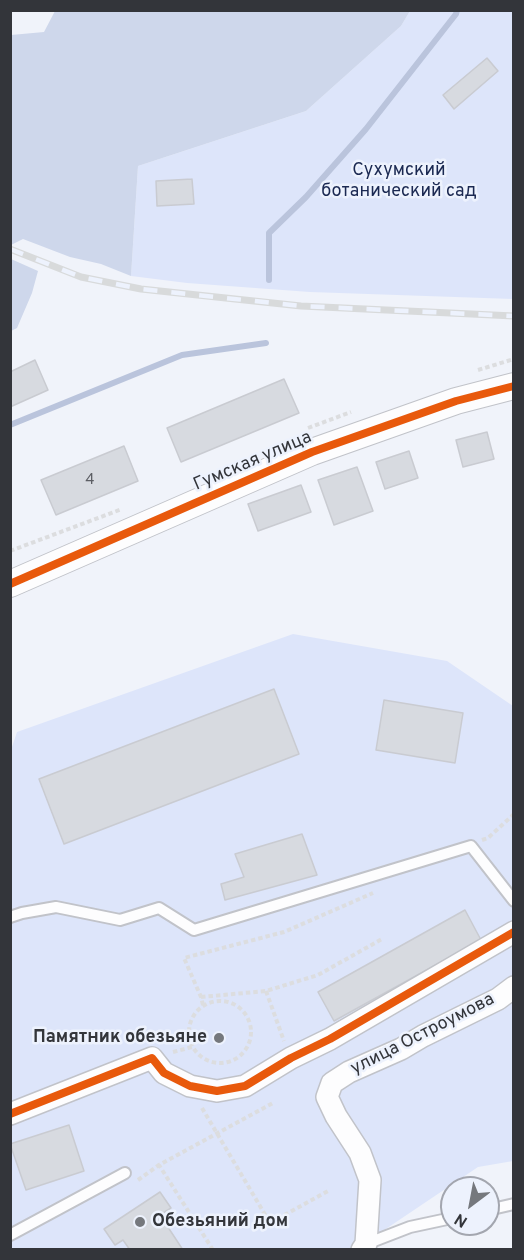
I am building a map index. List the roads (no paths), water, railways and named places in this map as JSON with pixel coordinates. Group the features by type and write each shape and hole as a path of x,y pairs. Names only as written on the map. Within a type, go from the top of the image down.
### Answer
{"street":[{"name":"Гумская улица","path":"10,584 312,452 456,401 513,386"},
{"path":"10,1114 152,1058 164,1073 190,1086 217,1091 245,1086 513,932"},
{"name":"улица Остроумова","path":"364,1247 370,1180 360,1153 336,1116 327,1097 332,1083 349,1072 401,1049 423,1035 498,999 513,987"}],"lane":[{"path":"10,917 56,907 120,920 159,908 194,930 471,846 513,901"},
{"path":"10,1235 125,1173"},
{"path":"364,1247 410,1227 440,1221"}],"waterway":[{"path":"269,280 269,233 306,197 366,129 457,10"},
{"path":"10,425 182,355 266,343"}],"railway":[{"path":"10,249 81,277 141,289 301,306 514,316"}],"place":[{"name":"Памятник обезьяне","path":"219,1038"},
{"name":"Обезьяний дом","path":"140,1222"}],"park label":[{"name":"Сухумский ботанический сад","path":"399,181"}]}
